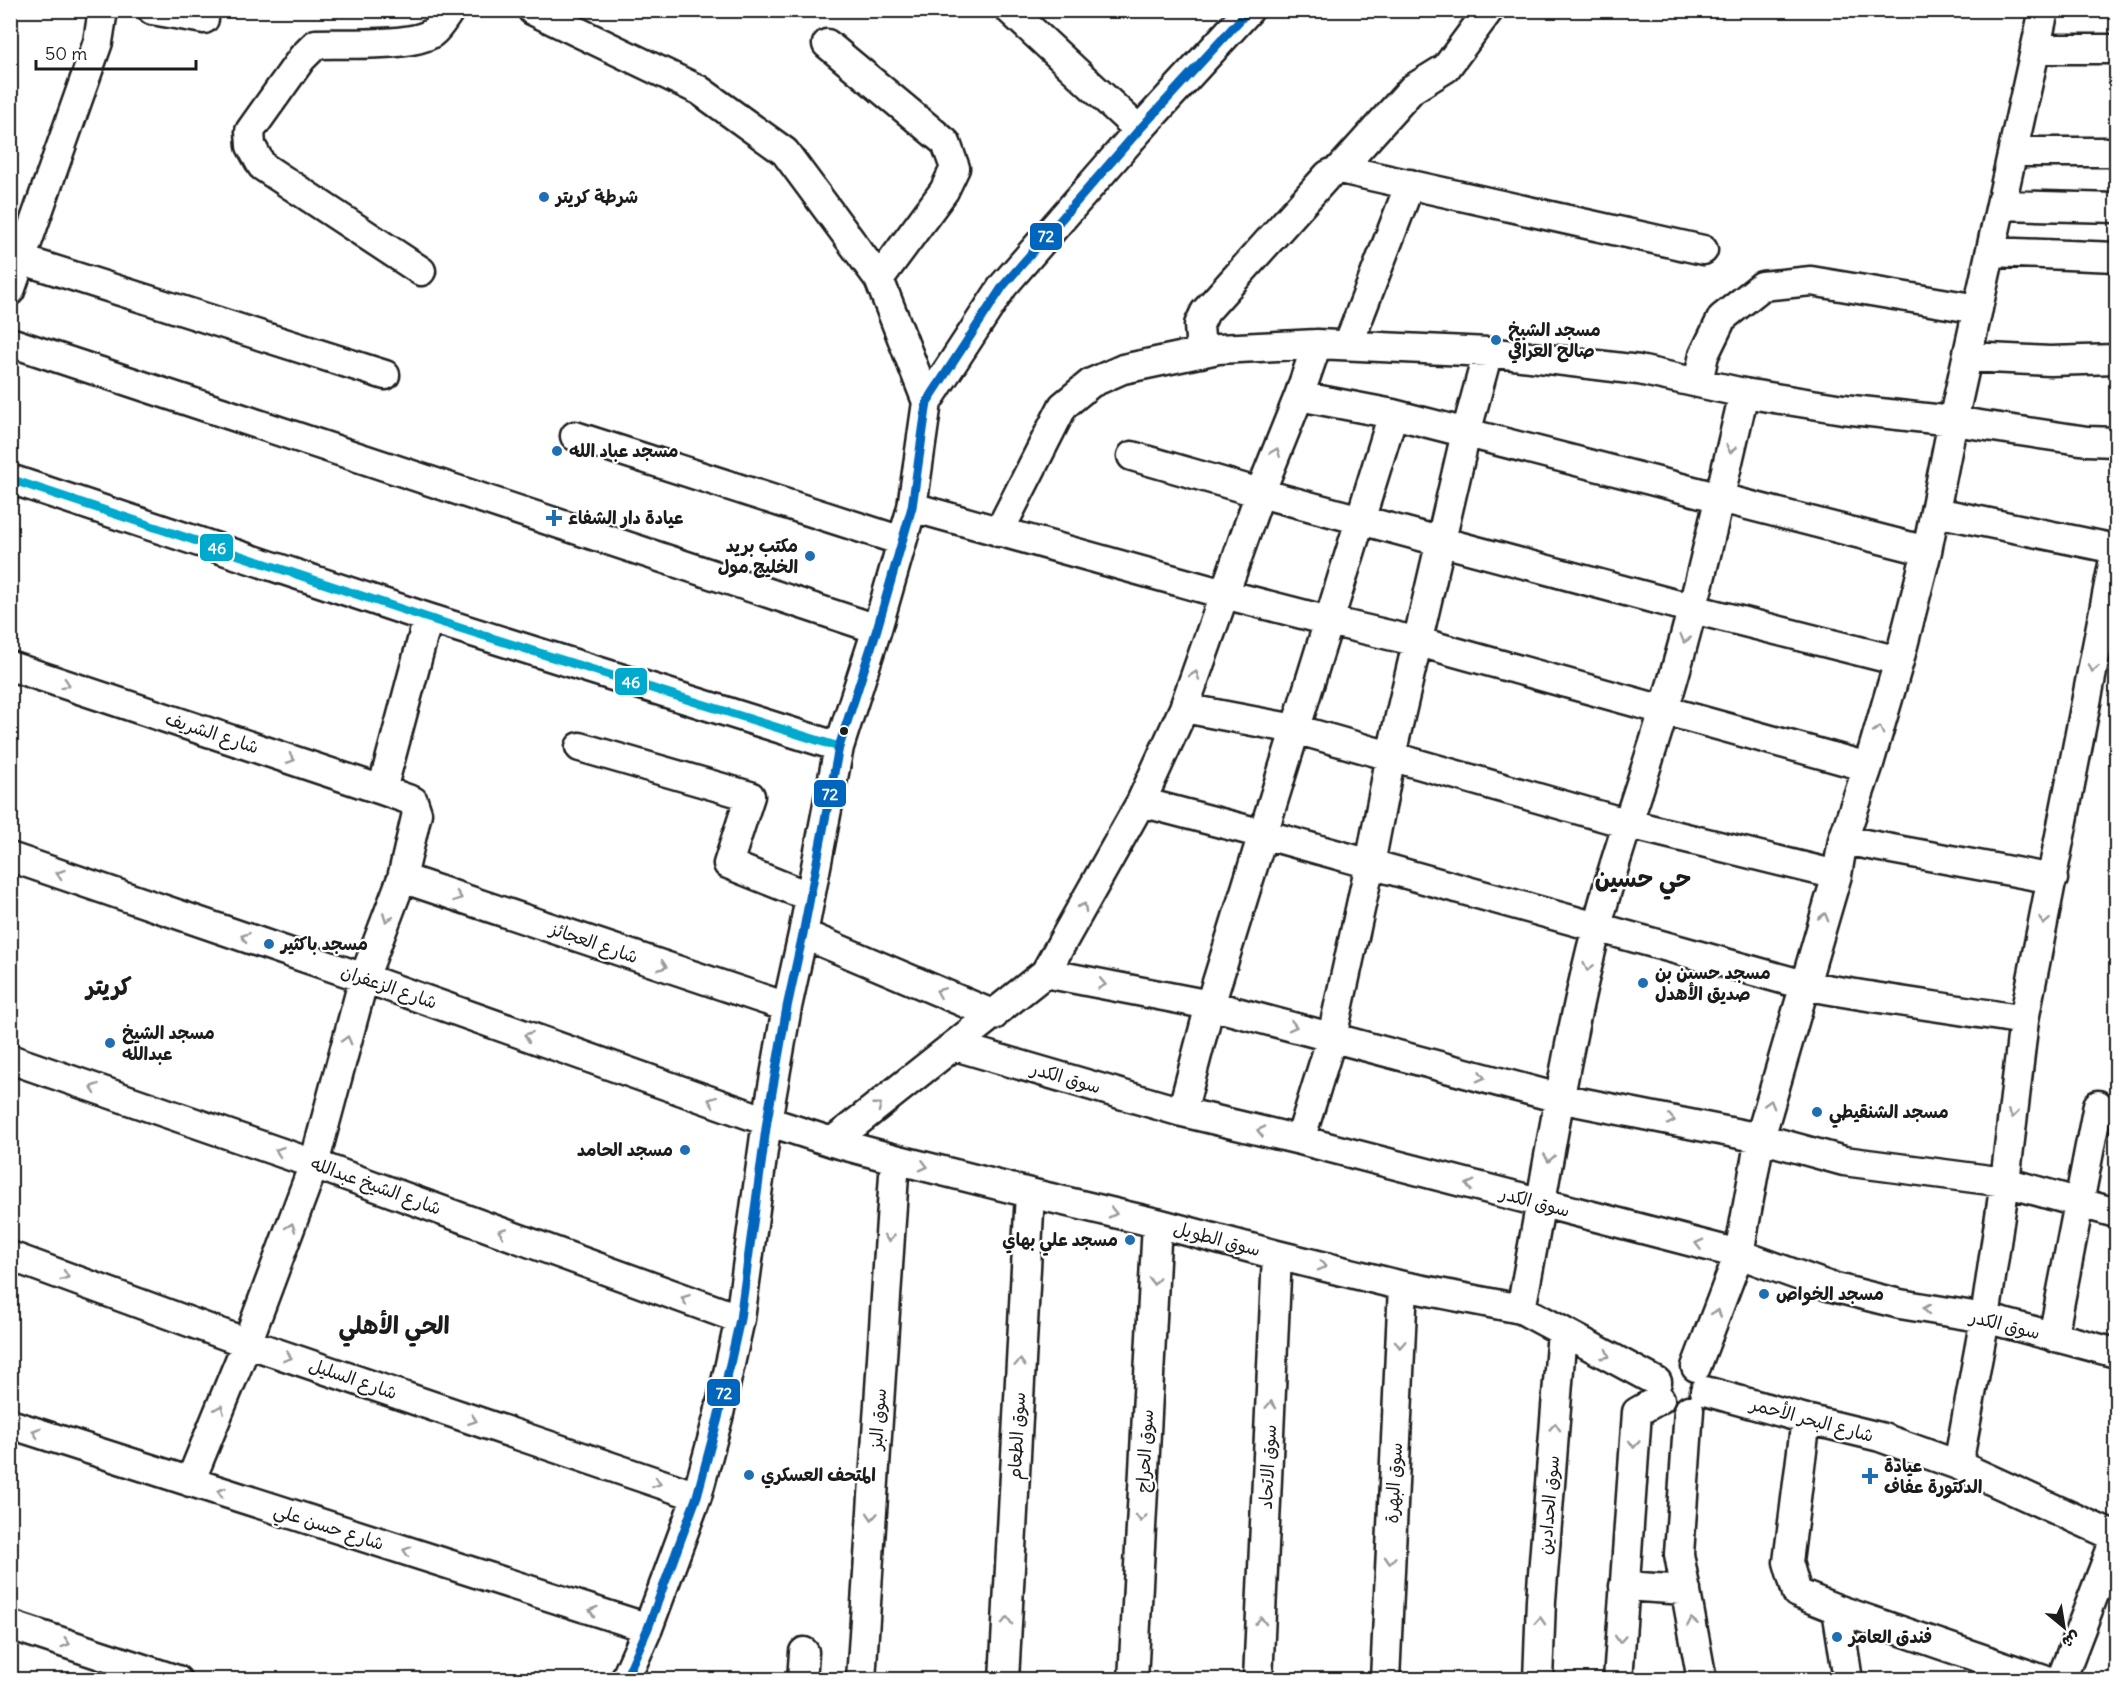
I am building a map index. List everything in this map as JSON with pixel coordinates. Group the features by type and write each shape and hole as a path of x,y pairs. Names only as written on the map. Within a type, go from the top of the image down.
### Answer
{"street":[{"path":"10,291 16,259 98,42 103,10"},
{"path":"152,10 204,19 205,10"},
{"path":"421,271 262,166 250,146 250,131 302,58 316,44 388,43 422,37 433,32 450,10"},
{"path":"532,10 699,90 785,152 879,279 927,402"},
{"path":"1010,10 1139,130"},
{"path":"625,1680 648,1628 697,1496 718,1418 740,1319 767,1120 787,1007 839,747 877,629 912,507 927,402 1003,286 1139,130 1249,10"},
{"path":"1201,353 1199,325 1205,312 1328,175 1340,169 1412,89 1446,68 1489,10"},
{"path":"1702,1680 1680,1554 1697,1389 1740,1254 1760,1138 1837,875 1843,840 1868,767 1899,661 1936,512 1953,421 2044,10"},
{"path":"827,44 946,143 955,168 944,191 879,279"},
{"path":"2035,49 2116,49"},
{"path":"2013,152 2116,152"},
{"path":"1340,169 1703,250"},
{"path":"1348,345 1410,184"},
{"path":"2001,205 2116,208"},
{"path":"1991,252 2116,257"},
{"path":"16,259 385,375"},
{"path":"1698,382 1704,355 1722,318 1762,286 1811,281 1978,309"},
{"path":"10,342 877,629"},
{"path":"832,1142 1045,974 1142,802 1184,708 1260,493 1317,344"},
{"path":"999,532 1063,406 1091,383 1123,369 1218,349 1317,344 1488,352 1639,370 1744,393 1843,409 1953,421 2087,441 2116,442"},
{"path":"1300,1140 1332,1036 1370,864 1391,755 1466,433 1488,352"},
{"path":"1968,357 2050,361 2116,359"},
{"path":"1521,1309 1542,1204 1559,1098 1597,926 1693,609 1744,393"},
{"path":"1299,396 1393,414 1719,500 1926,551"},
{"path":"1182,1112 1209,1005 1393,414"},
{"path":"575,436 902,541"},
{"path":"1132,456 1260,493 1693,609 1899,661"},
{"path":"10,479 428,618 839,747"},
{"path":"912,507 1224,594 1419,642 1868,767"},
{"path":"1936,512 2116,549 2024,1020 2005,1182 1985,1318 1958,1465"},
{"path":"382,789 428,618"},
{"name":"شارع الشريف","path":"10,666 413,801 417,813 402,878"},
{"path":"1184,708 1295,729 1629,824 1837,875"},
{"path":"579,747 750,796 728,864 810,897"},
{"path":"1142,802 1804,985 1868,998 1939,1006 2024,1020"},
{"path":"1843,840 2053,879"},
{"name":"شارع الزعفران","path":"10,857 364,978 767,1120"},
{"path":"190,1482 247,1343 314,1164 364,978 402,878"},
{"name":"شارع العجائز","path":"402,878 787,1007"},
{"path":"803,934 994,1015"},
{"path":"1045,974 1209,1005 1559,1098 1760,1138 1844,1161 2005,1182 2116,1213"},
{"name":"سوق الكدر","path":"955,1046 1182,1112 1300,1140 1740,1254 1828,1286 1890,1302 1985,1318 2116,1353"},
{"name":"شارع الشيخ عبدالله","path":"10,1059 314,1164 740,1319"},
{"path":"2053,1337 2097,1105"},
{"name":"سوق الطويل","path":"767,1120 832,1142 895,1159 1157,1223 1277,1256 1403,1286 1521,1309 1562,1331 1658,1391 1673,1410 1697,1389"},
{"name":"سوق البز","path":"861,1680 895,1159"},
{"name":"سوق الطعام","path":"1004,1680 1030,1193"},
{"name":"سوق الحراج","path":"1132,1680 1157,1223"},
{"name":"شارع السليل","path":"10,1256 247,1343 697,1496"},
{"name":"سوق الاتحاد","path":"1258,1680 1277,1256"},
{"name":"سوق البهرة","path":"1384,1680 1403,1286"},
{"name":"سوق الحدادين","path":"1538,1680 1541,1600 1562,1331"},
{"path":"1618,1680 1637,1412 1658,1391 1665,1368 1672,1364 1689,1363 1697,1389"},
{"name":"شارع البحر الأحمر","path":"1697,1389 1880,1437 1958,1465 2116,1537"},
{"path":"1806,1419 1788,1562 1797,1593 1837,1609 2044,1680"},
{"name":"شارع حسن علي","path":"10,1424 648,1628"},
{"path":"2061,1680 2116,1537"},
{"path":"1624,1586 1686,1590"},
{"path":"1837,1609 1848,1680"},
{"path":"10,1625 177,1680"}],"transit line":[{"name":"72","path":"625,1680 648,1628 697,1496 718,1418 740,1319 767,1121 787,1007 839,747 877,629 912,507 927,402 1003,286 1139,130 1249,10"},
{"name":"46","path":"10,479 428,618 839,747"}],"place":[{"name":"شرطة كريتر","path":"544,197"},
{"name":"مسجد الشيخ صالح العراقي","path":"1496,340"},
{"name":"مسجد عباد الله","path":"557,451"},
{"name":"عيادة دار الشفاء","path":"554,518"},
{"name":"مكتب بريد الخليج مول","path":"810,556"},
{"name":"مسجد باكثير","path":"269,944"},
{"name":"مسجد حسين بن صديق الأهدل","path":"1643,983"},
{"name":"مسجد الشيخ عبدالله","path":"110,1043"},
{"name":"مسجد الشنقيطي","path":"1817,1112"},
{"name":"مسجد الحامد","path":"685,1150"},
{"name":"مسجد علي بهاي","path":"1130,1240"},
{"name":"مسجد الخواص","path":"1764,1294"},
{"name":"المتحف العسكري","path":"749,1475"},
{"name":"عيادة الدكتورة عفاف","path":"1870,1476"},
{"name":"فندق العامر","path":"1837,1637"}],"district":[{"name":"حي حسين","path":"1643,879"},
{"name":"كريتر","path":"109,987"},
{"name":"الحي الأهلي","path":"394,1326"}]}
